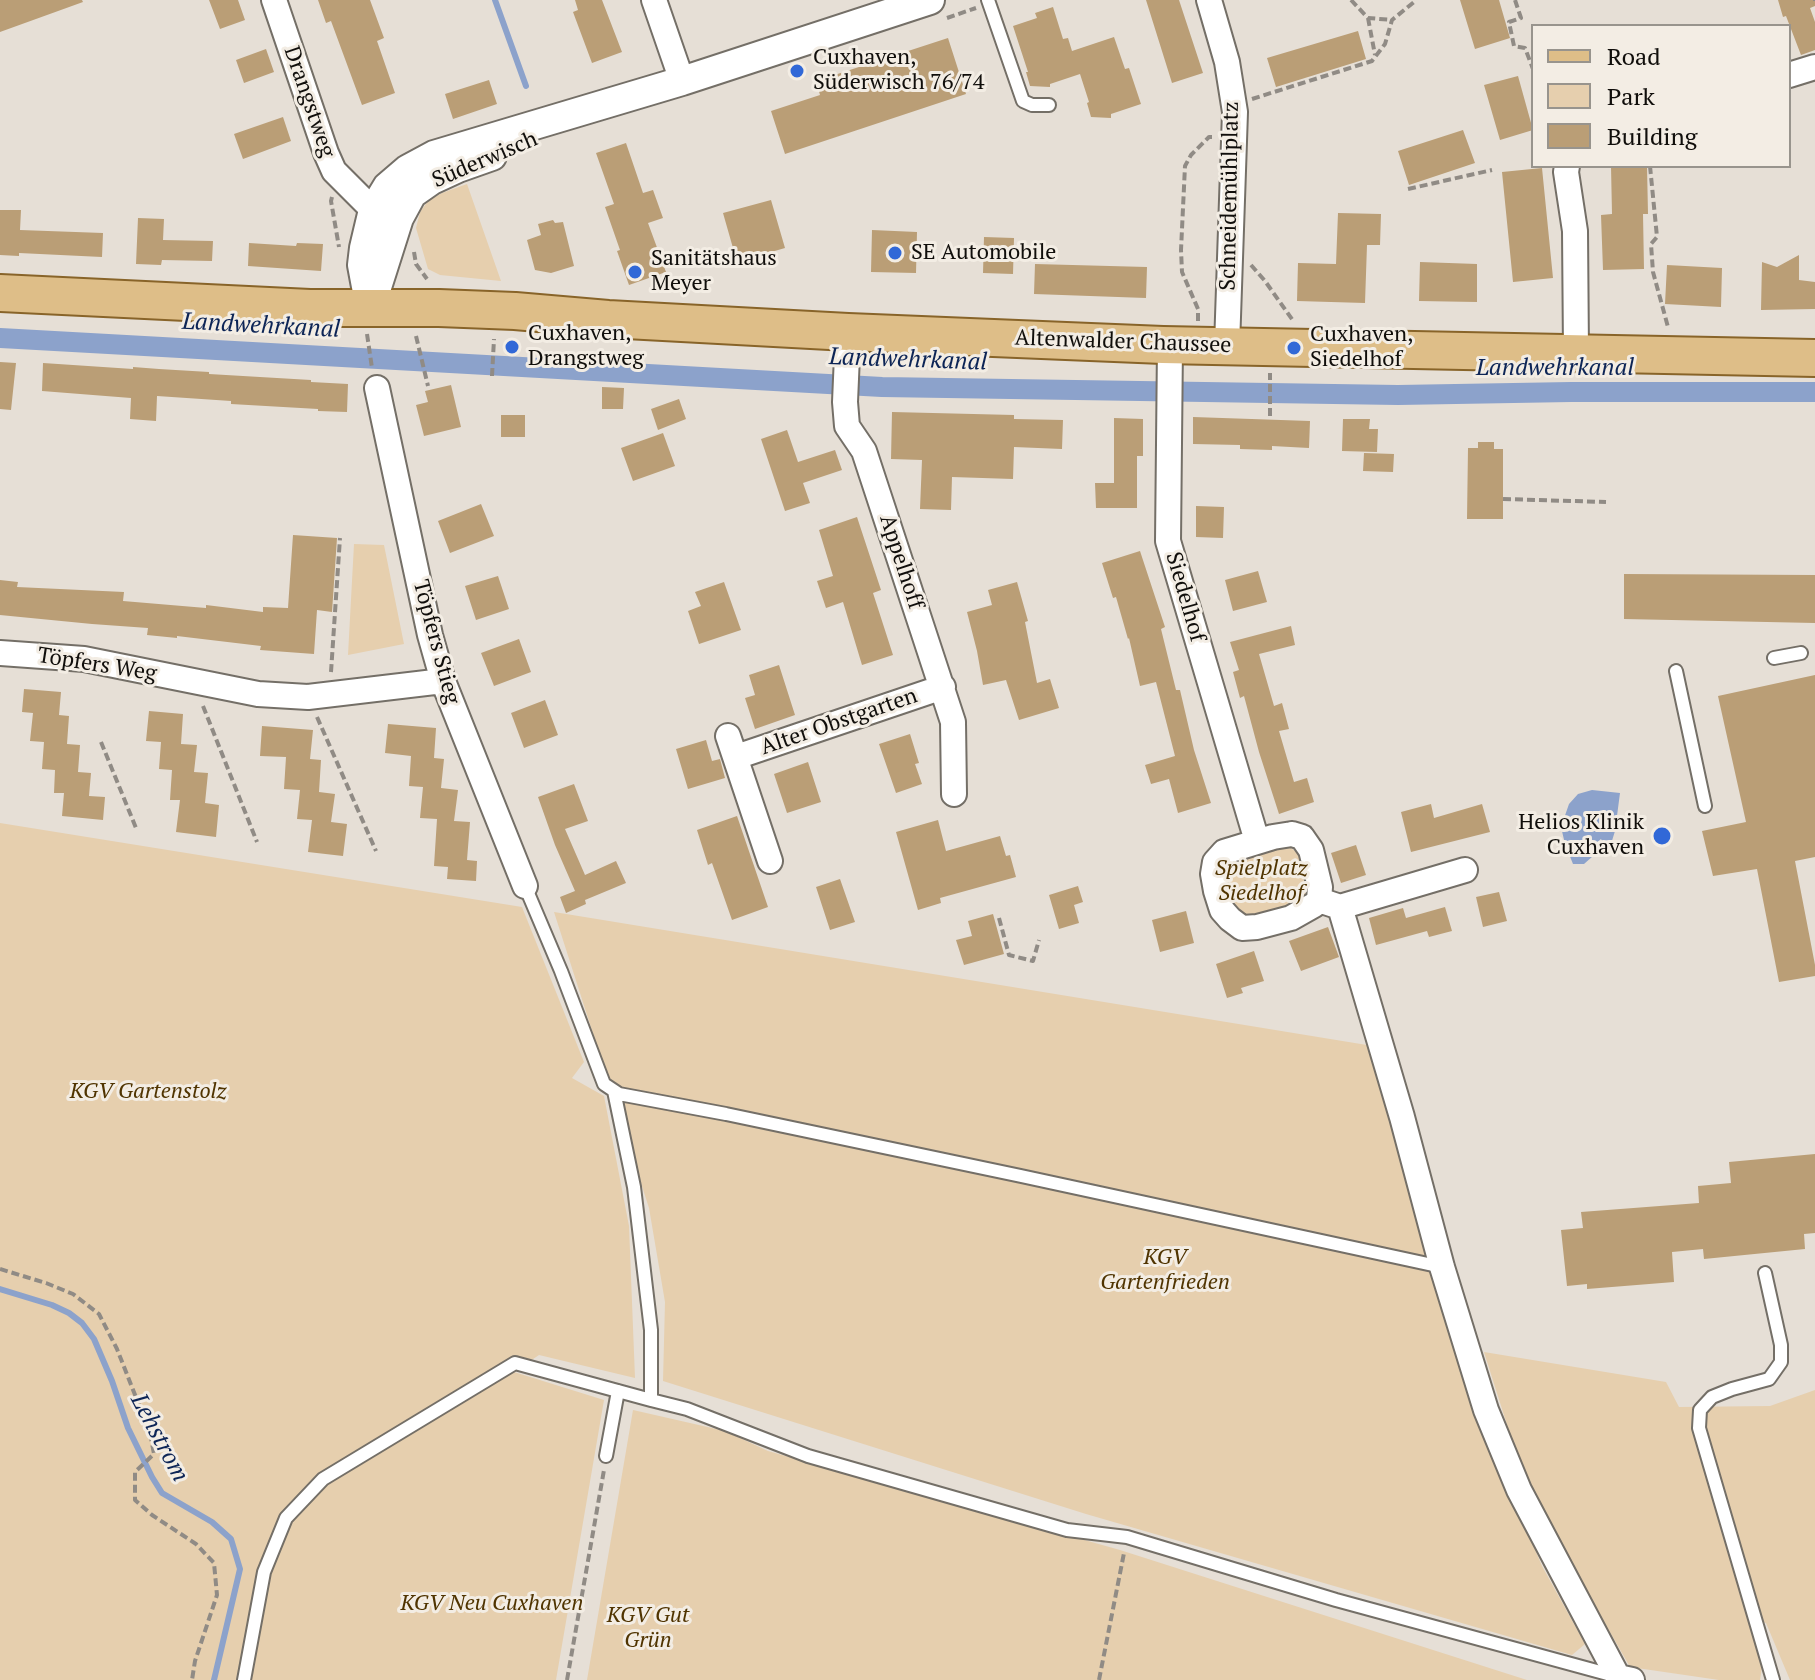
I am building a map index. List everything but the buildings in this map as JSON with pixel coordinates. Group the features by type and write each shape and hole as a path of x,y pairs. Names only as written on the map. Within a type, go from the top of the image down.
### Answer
{"main road":[{"name":"Altenwalder Chaussee","path":"0,293 310,308 368,324 515,311 1191,353 1576,352 1815,358"}],"street":[{"name":"Drangstweg","path":"274,0 334,171 386,214"},
{"path":"654,0 682,81"},
{"name":"Süderwisch","path":"368,324 362,265 364,248 386,214 387,187 408,169 434,155 682,81 930,0"},
{"name":"Schneidemühlplatz","path":"1191,353 1230,242 1234,105 1227,62 1209,0"},
{"path":"1791,74 1815,67"},
{"path":"1567,168 1575,231 1576,352"},
{"name":"Appelhoff","path":"848,332 847,426 864,451 943,687 953,722 954,794"},
{"name":"Siedelhof","path":"1191,353 1169,401 1168,541 1257,841"},
{"name":"Töpfers Stieg","path":"375,382 430,635 443,681 525,886"},
{"name":"Töpfers Weg","path":"0,653 84,659 258,694 319,696 443,681"},
{"name":"Alter Obstgarten","path":"770,861 732,747 943,687"},
{"path":"1465,870 1330,904 1314,905 1291,918 1242,928 1222,910 1213,874 1215,862 1224,852 1257,841 1292,834 1302,837 1311,850 1320,887 1330,904 1402,1117 1442,1267 1486,1410 1519,1490 1625,1678"}],"lane":[{"path":"988,0 1023,101 1032,105 1049,105"},
{"path":"1774,658 1801,653"},
{"path":"1676,671 1705,806"},
{"path":"525,886 604,1084 619,1094 835,1136 1442,1267"},
{"path":"614,1091 634,1187 651,1330 651,1400"},
{"path":"1765,1273 1781,1345 1781,1362 1769,1379 1712,1397 1700,1410 1699,1428 1773,1680"},
{"path":"244,1680 264,1572 286,1518 323,1479 515,1363 687,1409 808,1456 1067,1530 1127,1537 1336,1600 1625,1678"},
{"path":"606,1456 618,1391"}],"path":[{"path":"1351,0 1368,18 1375,57"},
{"path":"1234,105 1372,61 1385,44 1392,20 1413,0"},
{"path":"1515,0 1521,18 1509,22 1514,46 1525,48 1531,64"},
{"path":"1368,18 1392,20"},
{"path":"1191,353 1198,309 1182,272 1185,166 1209,137 1234,135"},
{"path":"1650,168 1657,237 1651,244 1653,272 1668,327"},
{"path":"1408,189 1492,170"},
{"path":"1230,242 1265,281 1295,324"},
{"path":"368,324 375,382"},
{"path":"416,336 428,386"},
{"path":"492,376 494,339"},
{"path":"1270,376 1270,416"},
{"path":"1503,499 1606,502"},
{"path":"340,538 319,696 376,851"},
{"path":"193,681 257,842"},
{"path":"101,742 136,828"},
{"path":"999,918 1009,955 1033,961 1039,940"},
{"path":"0,1269 73,1294 99,1314 117,1349 150,1433 154,1454 135,1472 135,1500 196,1544 214,1563 217,1595 195,1661 192,1680"},
{"path":"567,1680 606,1456"},
{"path":"1099,1680 1127,1537"}],"green space":[{"path":"467,184 501,281 440,275 428,269 416,228 420,212 428,201"},
{"path":"354,544 384,545 404,644 348,655"},
{"path":"0,823 522,907 584,1062 572,1078 604,1096 629,1226 635,1378 539,1355 514,1372 604,1400 556,1680 0,1680"},
{"name":"Spielplatz Siedelhof","path":"1287,845 1300,855 1310,882 1307,898 1259,917 1235,915 1227,892 1226,872 1232,857"},
{"name":"KGV Gartenfrieden","path":"554,912 1373,1046 1425,1251 1478,1415 1542,1566 1585,1644 1572,1655 1086,1514 663,1381 665,1302 649,1208"},
{"path":"1484,1352 1666,1382 1679,1407 1770,1406 1815,1390 1815,1680 1790,1680 1766,1623 1747,1618 1762,1667 1760,1680 1719,1680 1630,1667 1561,1551 1515,1450"},
{"name":"KGV Gut Grün","path":"633,1410 725,1431 768,1451 1120,1550 1527,1680 587,1680"}],"water":[{"path":"1592,790 1620,793 1615,831 1611,844 1605,846 1601,839 1596,843 1593,856 1584,864 1573,864 1561,827 1569,804 1578,794"}],"waterway":[{"path":"495,0 526,86"},
{"name":"Landwehrkanal","path":"0,338 882,387 1398,395 1815,392"},
{"name":"Lehstrom","path":"0,1289 52,1305 82,1323 94,1339 128,1428 162,1493 212,1522 231,1539 240,1569 214,1680"}],"place":[{"name":"Cuxhaven, Süderwisch 76/74","path":"797,71"},
{"name":"SE Automobile","path":"895,253"},
{"name":"Sanitätshaus Meyer","path":"635,272"},
{"name":"Cuxhaven, Drangstweg","path":"512,347"},
{"name":"Cuxhaven, Siedelhof","path":"1294,348"},
{"name":"Helios Klinik Cuxhaven","path":"1662,836"}],"park label":[{"name":"KGV Gartenstolz","path":"148,1092"},
{"name":"KGV Neu Cuxhaven","path":"492,1604"}]}
